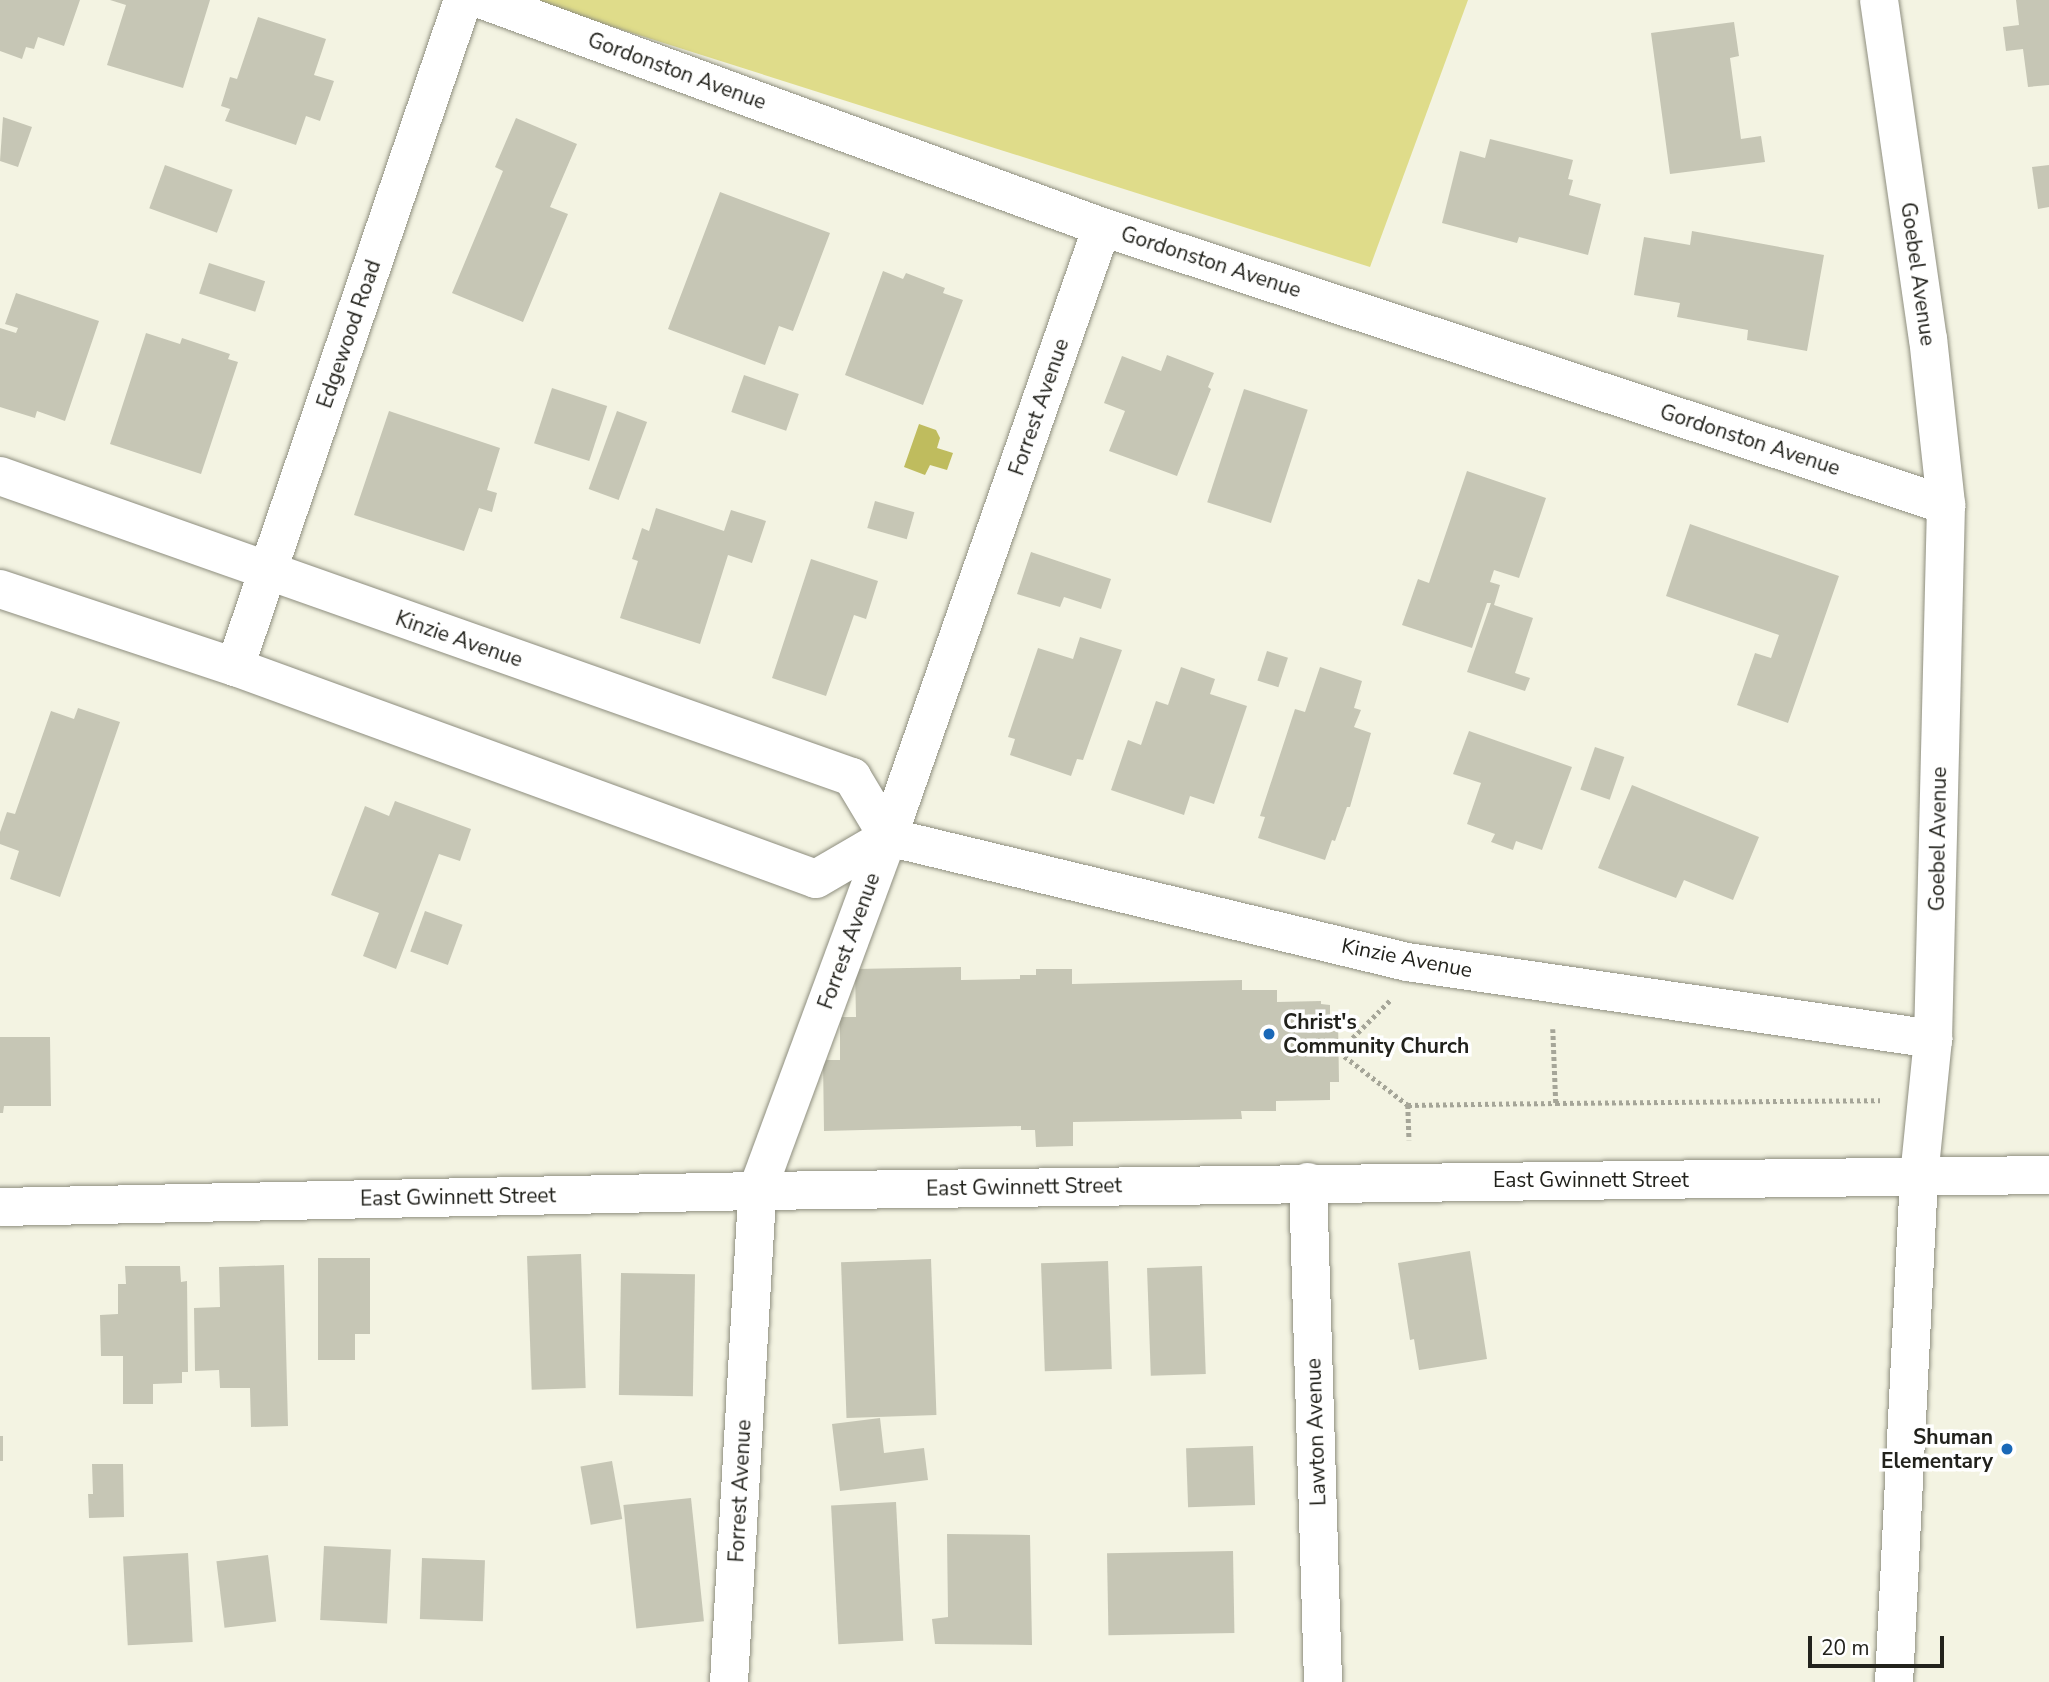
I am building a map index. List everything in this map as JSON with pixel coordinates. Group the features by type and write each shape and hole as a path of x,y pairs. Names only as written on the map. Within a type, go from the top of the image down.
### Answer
{"street":[{"name":"Edgewood Road","path":"236,667 463,0"},
{"name":"Gordonston Avenue","path":"483,0 1102,227 1946,505"},
{"name":"Goebel Avenue","path":"1879,0 1927,338 1946,505 1933,1040 1919,1177 1894,1682"},
{"name":"Forrest Avenue","path":"729,1682 757,1191 888,837 1102,227"},
{"name":"Kinzie Avenue","path":"0,476 852,777 888,837 1407,962 1933,1040"},
{"path":"0,589 236,667 816,879 888,837"},
{"name":"East Gwinnett Street","path":"0,1207 1308,1182 2049,1175"},
{"name":"Lawton Avenue","path":"1308,1182 1323,1682"}],"path":[{"path":"1399,991 1339,1052 1408,1105 1880,1100"},
{"path":"1553,1029 1556,1102"},
{"path":"1408,1105 1409,1140"}],"shaded area":[{"path":"528,0 1468,0 1370,267"},
{"path":"919,424 936,430 940,438 937,448 953,453 947,470 930,465 925,475 904,467"}],"building":[{"path":"0,0 80,0 64,46 38,37 34,49 26,47 22,59 0,51"},
{"path":"110,0 210,0 183,88 107,65 126,5"},
{"path":"2016,0 2049,0 2049,85 2028,87 2023,49 2006,51 2003,27 2019,25"},
{"path":"258,17 326,39 314,75 334,81 320,121 306,116 296,145 225,121 230,109 221,106 230,77 237,79"},
{"path":"1734,22 1739,56 1730,58 1741,139 1761,136 1765,162 1670,174 1651,33"},
{"path":"3,117 32,127 18,167 0,161"},
{"path":"516,118 577,144 550,207 568,214 523,322 452,293 503,171 495,167"},
{"path":"1490,139 1573,160 1568,179 1573,180 1569,195 1601,204 1588,255 1519,237 1517,243 1442,223 1460,151 1485,158"},
{"path":"165,165 233,190 217,233 149,208"},
{"path":"2049,165 2049,207 2038,209 2032,167"},
{"path":"720,192 830,233 793,331 779,326 765,365 668,329"},
{"path":"1692,231 1824,255 1807,351 1747,340 1748,330 1677,317 1680,303 1634,295 1644,237 1690,245"},
{"path":"209,263 265,281 255,312 199,293"},
{"path":"883,271 903,279 906,273 945,288 943,293 963,300 923,405 845,375"},
{"path":"16,293 99,321 65,421 37,411 35,418 0,407 0,328 16,333 18,328 5,324"},
{"path":"146,333 180,344 182,338 230,354 228,359 238,362 201,474 110,444"},
{"path":"1167,355 1214,373 1208,387 1211,389 1177,476 1109,451 1125,411 1104,403 1122,356 1161,371"},
{"path":"744,375 799,394 786,431 731,412"},
{"path":"552,388 607,406 589,461 534,443"},
{"path":"1244,389 1308,410 1271,523 1207,502"},
{"path":"389,411 500,448 487,490 497,493 492,512 479,508 464,551 354,515"},
{"path":"617,411 647,422 619,500 589,489"},
{"path":"1467,471 1546,498 1519,578 1494,570 1490,582 1500,585 1494,605 1533,618 1515,673 1530,678 1525,691 1467,672 1491,603 1487,603 1472,648 1402,625 1418,579 1429,583"},
{"path":"875,501 914,512 907,539 867,528"},
{"path":"656,508 724,531 731,510 766,521 752,563 728,555 700,644 620,618 638,561 632,559 642,528 649,531"},
{"path":"1690,524 1839,576 1788,723 1737,705 1755,653 1771,658 1779,635 1666,596"},
{"path":"1031,552 1111,579 1101,609 1064,597 1060,607 1017,594"},
{"path":"811,559 878,581 866,619 854,615 826,696 772,678"},
{"path":"1080,637 1122,650 1083,760 1077,759 1071,776 1010,755 1015,739 1008,737 1038,648 1073,659"},
{"path":"1267,651 1288,658 1278,687 1257,680"},
{"path":"1181,667 1215,679 1210,694 1247,706 1214,804 1190,796 1184,815 1111,790 1128,740 1141,745 1156,701 1168,705"},
{"path":"1320,667 1362,681 1354,708 1361,710 1354,727 1371,733 1350,807 1347,807 1325,860 1258,838 1265,817 1260,816 1295,709 1305,712"},
{"path":"78,708 120,722 60,897 10,879 19,851 0,844 0,832 7,812 15,814 51,711 74,719"},
{"path":"1469,731 1572,767 1542,850 1516,841 1513,850 1491,842 1495,834 1467,824 1481,783 1453,774"},
{"path":"1595,747 1624,757 1610,800 1580,790"},
{"path":"1632,785 1759,837 1733,900 1684,880 1676,898 1598,868"},
{"path":"395,801 471,829 460,861 439,854 396,969 363,956 379,913 331,895 365,806 389,816"},
{"path":"425,911 463,925 448,965 410,951"},
{"path":"961,967 961,980 1020,979 1020,975 1036,975 1036,969 1072,969 1072,984 1242,980 1242,990 1277,990 1277,1002 1321,1001 1321,1004 1330,1005 1330,1017 1338,1017 1339,1082 1330,1082 1330,1100 1276,1101 1276,1111 1241,1111 1242,1119 1073,1122 1073,1146 1036,1147 1035,1130 1021,1130 1021,1126 824,1131 823,1060 840,1060 840,1017 856,1017 855,969"},
{"path":"0,1037 50,1037 51,1106 4,1106 3,1113 0,1113"},
{"path":"1470,1251 1487,1359 1419,1370 1414,1339 1410,1340 1398,1263"},
{"path":"581,1254 586,1388 532,1390 527,1256"},
{"path":"318,1258 370,1258 370,1334 355,1334 355,1360 318,1360"},
{"path":"931,1259 936,1415 846,1418 841,1262"},
{"path":"1108,1261 1112,1369 1045,1371 1041,1263"},
{"path":"284,1265 288,1426 251,1427 250,1388 220,1388 219,1370 195,1371 194,1308 220,1307 219,1267"},
{"path":"125,1266 180,1266 181,1282 187,1281 188,1372 182,1372 182,1383 153,1384 153,1404 123,1404 123,1356 101,1356 100,1315 118,1314 118,1284 126,1284"},
{"path":"1202,1266 1206,1374 1151,1376 1147,1268"},
{"path":"621,1273 695,1274 693,1396 619,1395"},
{"path":"880,1418 884,1453 924,1448 928,1480 840,1491 832,1424"},
{"path":"0,1436 3,1436 3,1461 0,1461"},
{"path":"1253,1446 1255,1505 1188,1507 1186,1448"},
{"path":"612,1461 622,1519 591,1525 580,1467"},
{"path":"92,1464 123,1464 124,1517 89,1518 88,1494 93,1494"},
{"path":"691,1498 704,1621 636,1628 623,1505"},
{"path":"896,1502 903,1641 838,1644 831,1505"},
{"path":"947,1534 1030,1535 1032,1645 935,1644 932,1619 948,1617"},
{"path":"324,1546 391,1550 387,1623 320,1620"},
{"path":"1233,1551 1234,1633 1108,1635 1107,1553"},
{"path":"188,1553 193,1642 128,1645 123,1556"},
{"path":"268,1555 276,1622 225,1628 216,1561"},
{"path":"422,1558 485,1560 483,1621 420,1619"}],"place":[{"name":"Christ's Community Church","path":"1269,1034"},
{"name":"Shuman Elementary","path":"2007,1449"}]}
